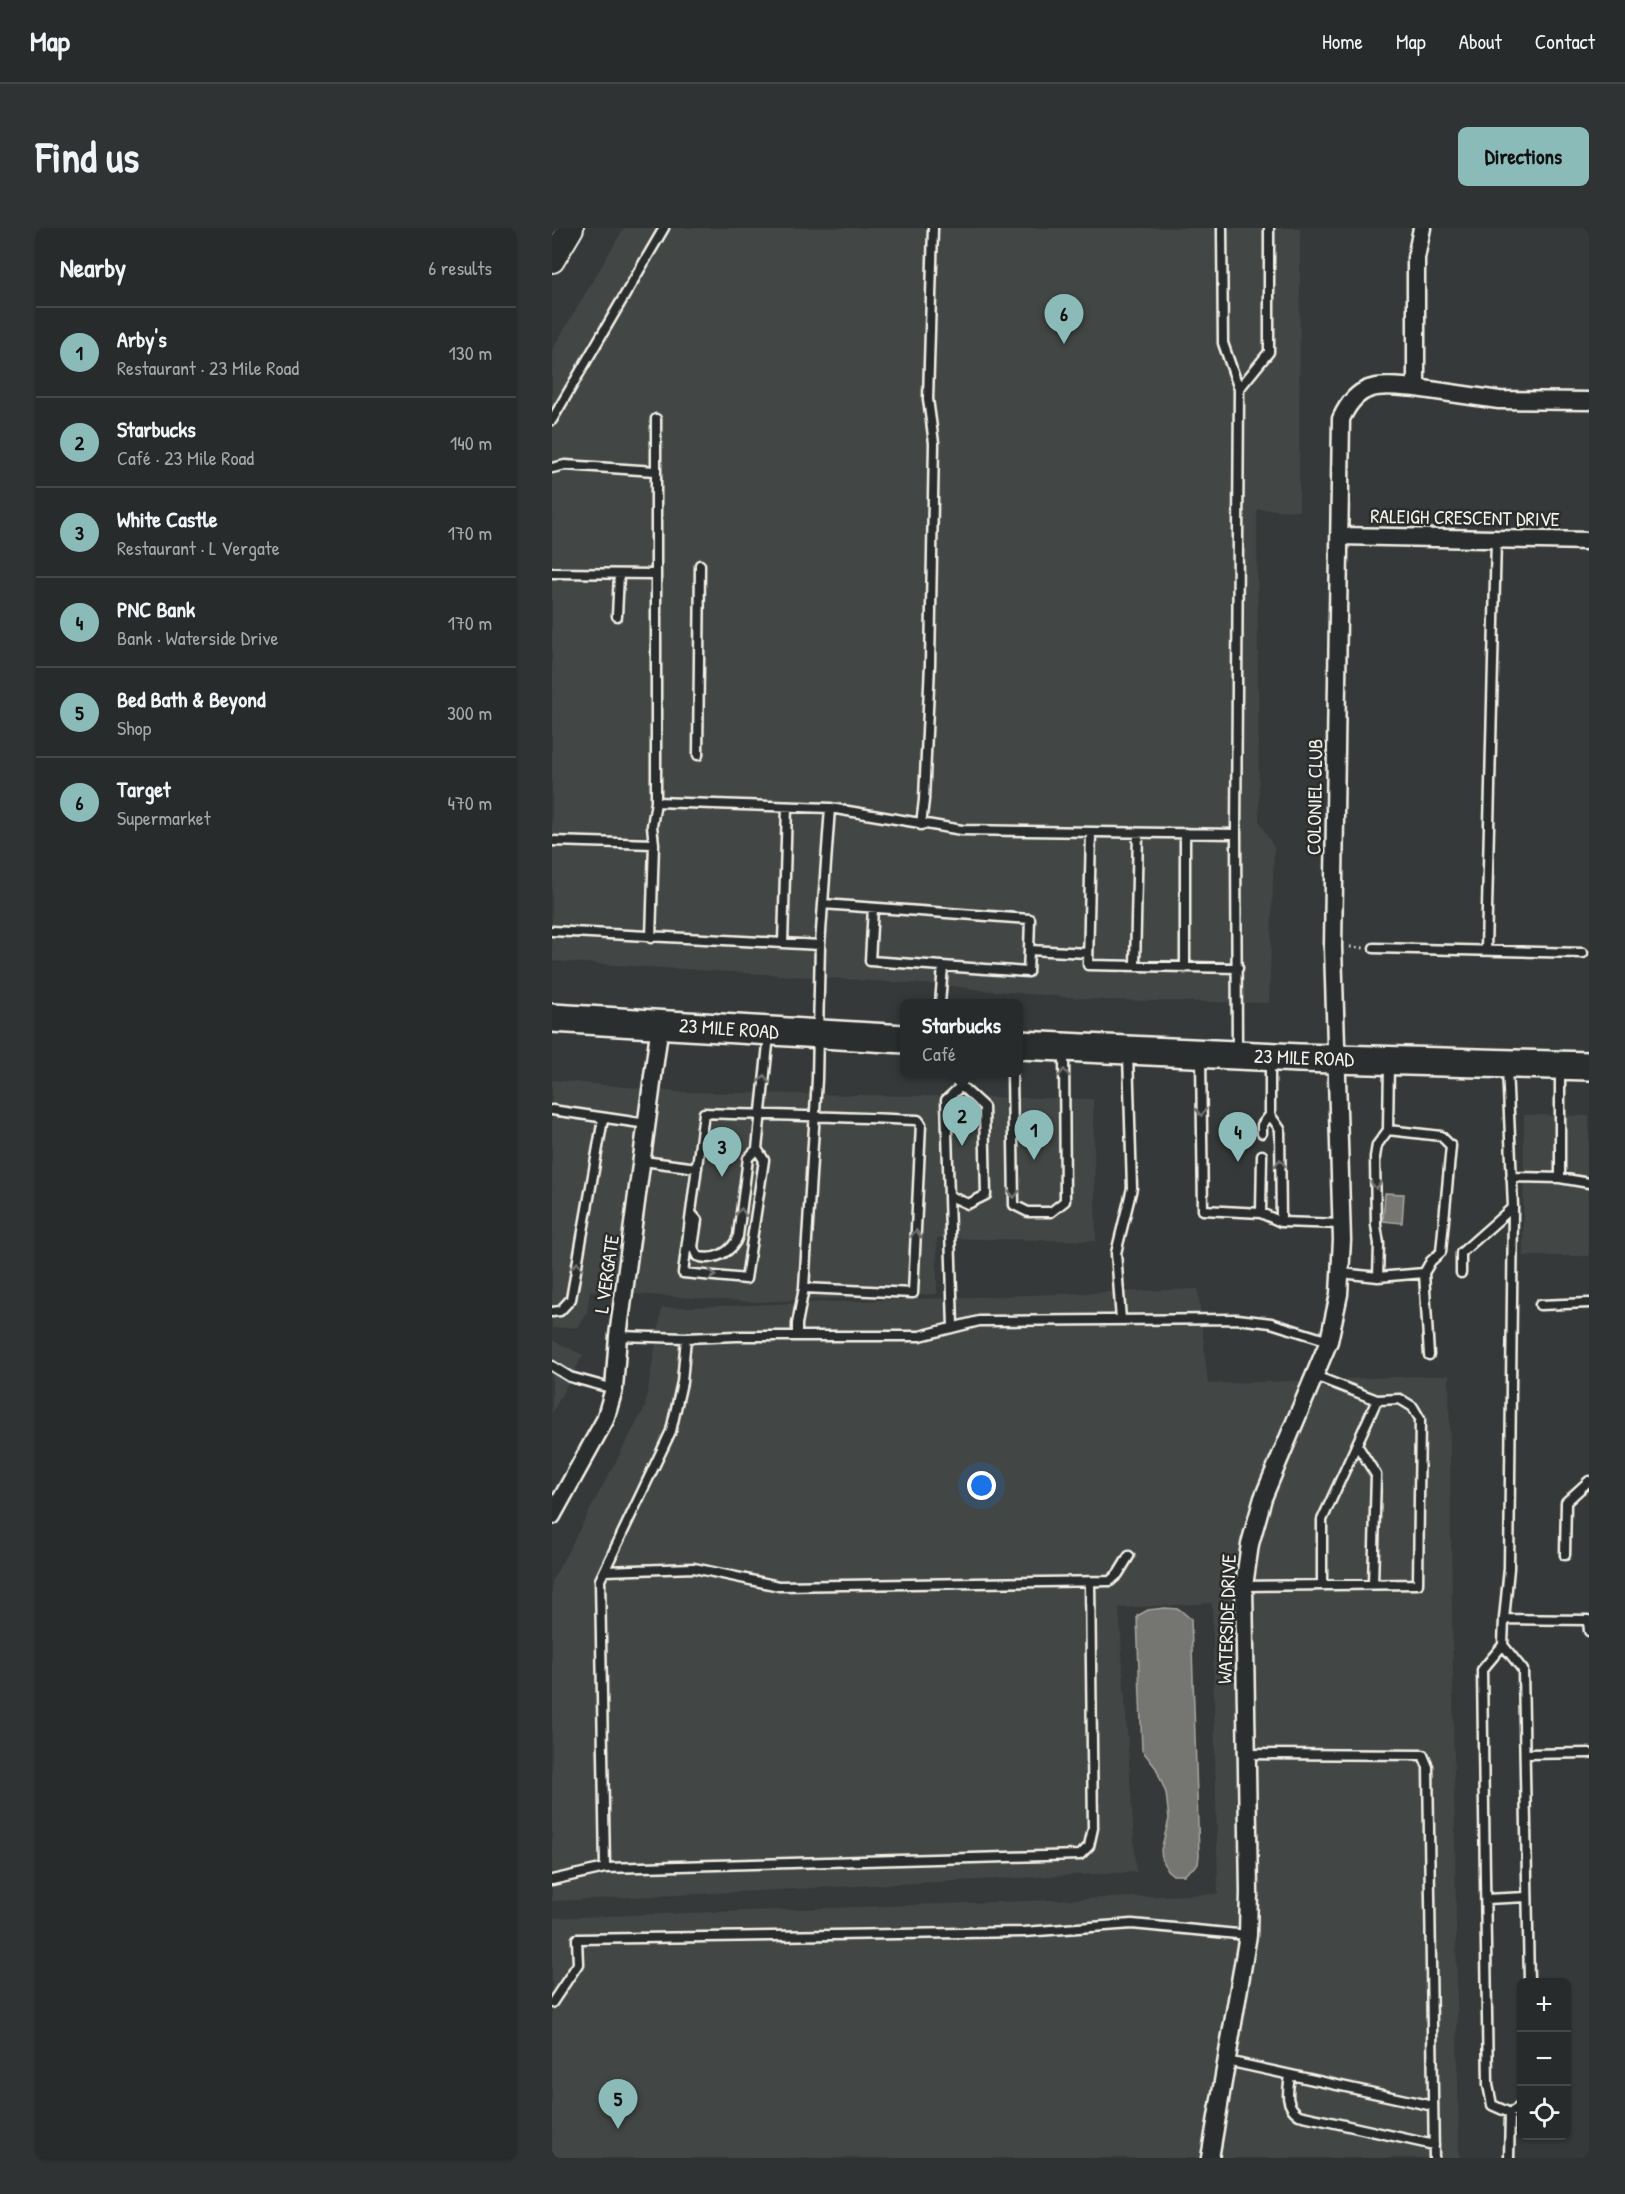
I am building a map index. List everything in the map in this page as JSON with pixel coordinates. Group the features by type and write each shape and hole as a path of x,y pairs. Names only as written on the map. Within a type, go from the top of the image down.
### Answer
{"main road":[{"path":"552,260 571,228"},
{"name":"23 MILE ROAD","path":"552,1018 900,1039"},
{"name":"23 MILE ROAD","path":"1023,1046 1589,1066"}],"street":[{"path":"1416,388 1416,258 1422,228"},
{"name":"COLONIEL CLUB","path":"1338,1058 1333,947 1341,419 1348,402 1362,390 1390,386 1499,400 1589,401"},
{"name":"RALEIGH CRESCENT DRIVE","path":"1340,536 1589,541"},
{"name":"L VERGATE","path":"552,1516 605,1420 614,1389 618,1336 660,1024"},
{"name":"WATERSIDE DRIVE","path":"1210,2158 1248,1935 1244,1586 1250,1544 1263,1498 1329,1341 1335,1317 1341,1273 1342,1224 1338,1058"}],"lane":[{"path":"552,420 664,228"},
{"path":"921,825 930,664 934,443 928,390 933,228"},
{"path":"1222,228 1222,343 1239,389 1237,1054"},
{"path":"1239,389 1269,352 1269,228"},
{"path":"651,938 654,844 652,826 656,802 656,419"},
{"path":"552,468 565,465 655,471"},
{"path":"1485,950 1496,539"},
{"path":"698,755 700,566"},
{"path":"552,573 655,574"},
{"path":"617,616 619,574"},
{"path":"656,802 830,808 888,817 921,825 962,830 1236,834"},
{"path":"783,943 787,807"},
{"path":"798,1336 797,1324 804,1288 814,1116 820,945 830,808"},
{"path":"1091,832 1088,965 1238,968"},
{"path":"1135,966 1138,833"},
{"path":"1185,833 1185,968"},
{"path":"552,841 654,844"},
{"path":"823,904 1030,919 1028,972 870,961 873,908"},
{"path":"552,931 651,938 820,945"},
{"path":"1374,948 1583,953"},
{"path":"1029,950 1088,953"},
{"path":"940,999 943,966"},
{"path":"770,1031 760,1114 757,1149 764,1160 746,1279 683,1273 704,1113 760,1114 918,1120 921,1124 913,1293 804,1288"},
{"path":"1012,1077 1014,1205 1028,1212 1052,1212 1065,1201 1064,1048"},
{"path":"1121,1320 1116,1253 1132,1188 1128,1051"},
{"path":"1201,1053 1203,1210 1261,1213 1281,1222 1342,1224"},
{"path":"1270,1056 1270,1115 1280,1129 1281,1222"},
{"path":"1378,1277 1376,1157 1377,1145 1388,1130 1390,1060"},
{"path":"1507,1064 1513,1207 1509,1568 1503,1645 1482,1670 1488,2085 1492,2105 1510,2113"},
{"path":"1560,1066 1560,1178"},
{"path":"954,1327 946,1100 961,1086 961,1077"},
{"path":"950,1196 968,1204 986,1195 984,1107 961,1086"},
{"path":"552,1110 648,1124"},
{"path":"1262,1133 1262,1125 1270,1115"},
{"path":"552,1312 560,1311 571,1299 603,1119"},
{"path":"1388,1130 1441,1136 1451,1146 1441,1252 1431,1261 1425,1273 1429,1355"},
{"path":"691,1213 697,1220 693,1247 697,1256 709,1257 730,1249 738,1236 748,1158 757,1149"},
{"path":"1261,1213 1262,1155"},
{"path":"643,1161 697,1168"},
{"path":"1511,1177 1560,1178 1589,1184"},
{"path":"1461,1273 1461,1253 1513,1207"},
{"path":"1341,1273 1378,1277 1425,1273"},
{"path":"1540,1305 1589,1303"},
{"path":"618,1336 686,1338 920,1336 979,1321 1253,1319 1329,1341"},
{"path":"604,1868 600,1580 671,1431 682,1382 686,1338"},
{"path":"552,1366 570,1377 614,1389"},
{"path":"1244,1586 1418,1584 1420,1419 1413,1407 1400,1399 1377,1400 1315,1376"},
{"path":"1322,1585 1323,1520 1377,1400"},
{"path":"1357,1444 1376,1475 1374,1584"},
{"path":"1565,1555 1566,1503 1589,1481"},
{"path":"605,1570 694,1568 779,1586 1090,1582 1110,1581 1118,1574 1129,1556"},
{"path":"552,1880 604,1868 1080,1855 1089,1846 1093,1828 1090,1582"},
{"path":"1504,1619 1588,1620 1589,1630"},
{"path":"1503,1645 1523,1670 1529,1978"},
{"path":"1526,1754 1589,1753"},
{"path":"1246,1754 1423,1755 1428,1767 1434,2158"},
{"path":"1485,1899 1527,1897"},
{"path":"552,2003 578,1964 578,1940 1024,1932 1132,1924 1248,1935"},
{"path":"1227,2061 1433,2106"},
{"path":"1290,2076 1287,2096 1293,2111 1299,2115 1434,2145"},
{"path":"1510,2113 1517,2109"},
{"path":"1509,2158 1510,2113"}],"path":[{"path":"1333,947 1374,948"}],"shaded area":[{"path":"624,228 1300,228 1299,511 1257,509 1259,821 1274,848 1269,1003 1104,1000 954,986 552,961 552,350"},
{"path":"552,1080 678,1092 1093,1099 1096,1241 937,1238 937,1294 755,1302 590,1291 587,1312 578,1327 552,1328"},
{"path":"1524,1115 1589,1116 1589,1256 1523,1256"},
{"path":"1385,1193 1404,1194 1402,1223 1383,1221"},
{"path":"1198,1289 1208,1384 1449,1375 1459,2158 552,2158 552,1918 1218,1894 1212,1603 1119,1608 1136,1872 552,1901 552,1581 645,1407 662,1308"},
{"path":"552,1340 583,1355 552,1413"},
{"path":"1179,1609 1191,1619 1199,1855 1198,1864 1184,1875 1173,1875 1167,1870 1162,1859 1161,1850 1169,1819 1166,1793 1156,1768 1142,1750 1137,1616 1148,1610"}],"place":[{"name":"Target","path":"1064,344"},
{"name":"Starbucks","path":"962,1146"},
{"name":"Arby's","path":"1034,1160"},
{"name":"PNC Bank","path":"1238,1162"},
{"name":"White Castle","path":"722,1177"},
{"name":"Bed Bath & Beyond","path":"618,2129"}]}
